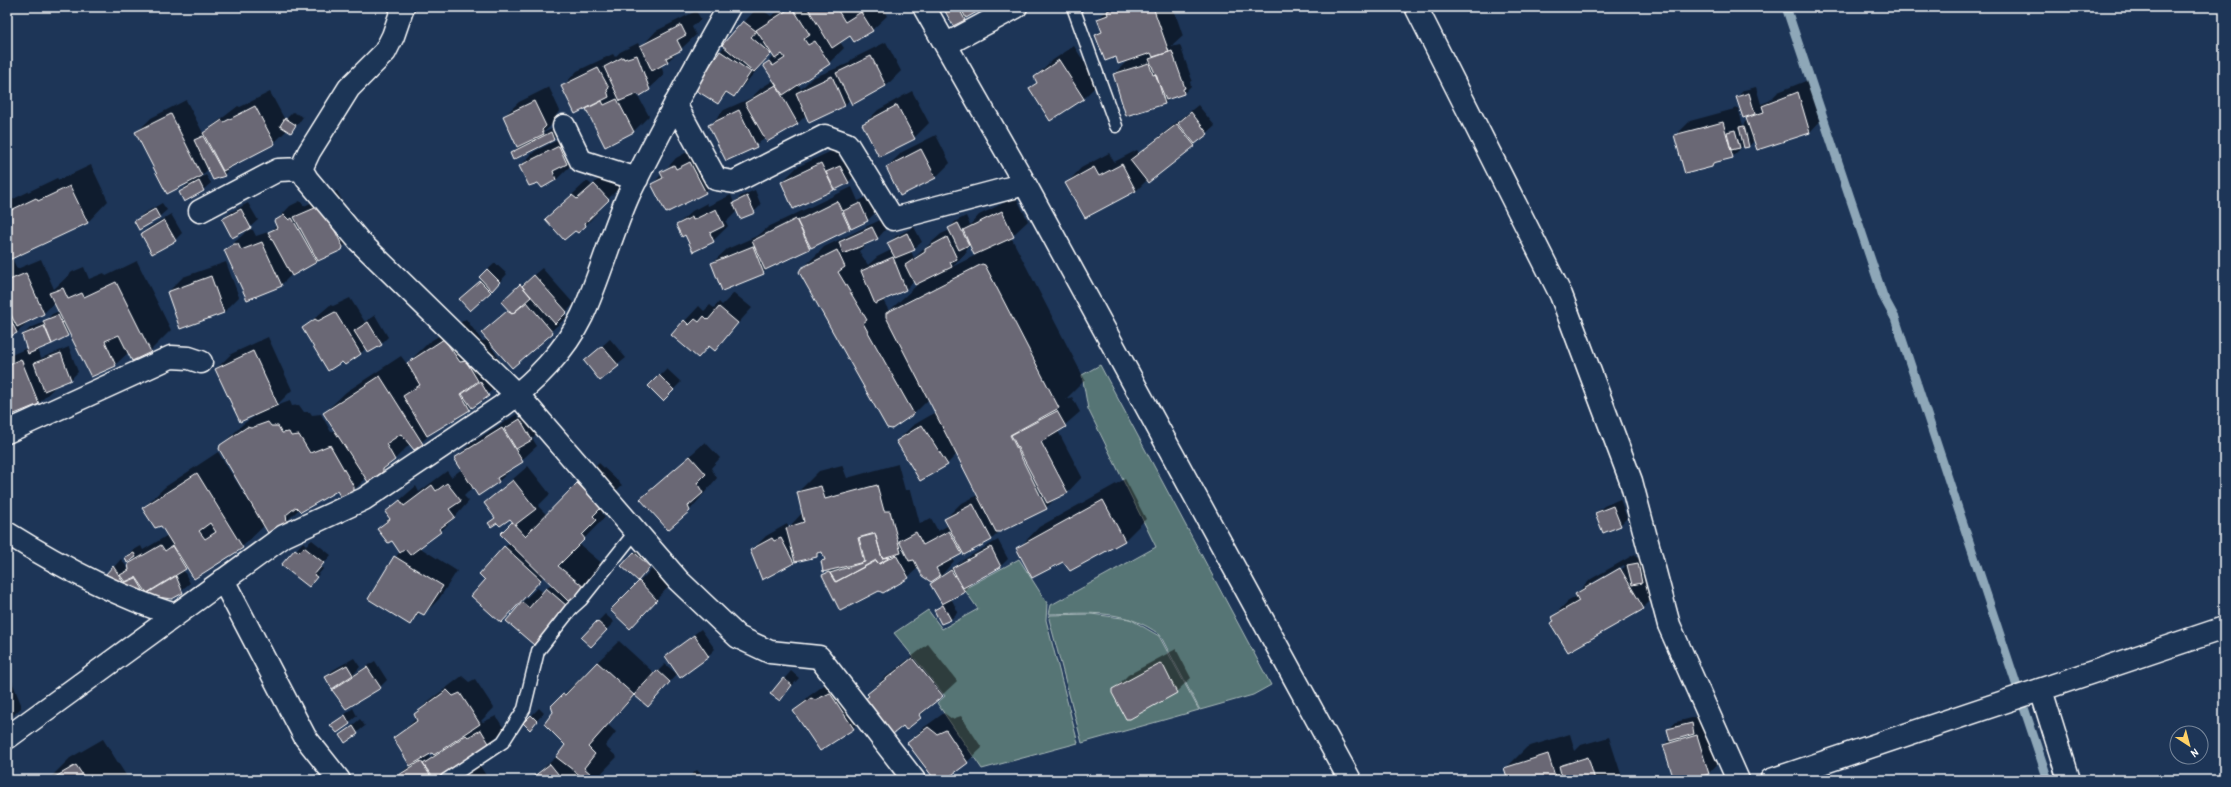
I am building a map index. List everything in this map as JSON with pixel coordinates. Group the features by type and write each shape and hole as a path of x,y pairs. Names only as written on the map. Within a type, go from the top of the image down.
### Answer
{"street":[{"path":"301,169 309,152 349,88 385,52 393,36 403,7"},
{"path":"7,738 284,536 364,499 516,396 557,355 581,317 637,179 675,104 729,7"},
{"path":"924,7 947,44 1025,184 1350,780"},
{"path":"947,44 1016,7"},
{"path":"1416,7 1560,295 1631,481 1669,625 1738,780"},
{"path":"675,104 716,179 734,182 825,136 847,144 893,219 1025,184"},
{"path":"564,126 581,161 637,179"},
{"path":"200,211 278,170 301,169"},
{"path":"301,169 359,241 516,396 678,580 738,637 770,652 819,657 914,780"},
{"path":"7,432 171,357 189,358 201,362"},
{"path":"7,533 47,558 81,575 154,608 176,615"},
{"path":"223,580 305,737 339,780"},
{"path":"1771,780 1879,742 2041,690 2224,628"},
{"path":"2041,690 2069,780"}],"lane":[{"path":"1073,7 1116,126"},
{"path":"446,780 502,742 524,709 538,651 636,531"}],"green space":[{"path":"1100,365 1271,685 1253,695 1200,710 1160,635 1134,621 1107,614 1049,614 1051,605 1156,547 1088,409 1082,375"},
{"path":"1019,559 1047,603 1046,620 1078,743 982,769 937,703 945,696 894,633 928,610 942,629 978,609 964,589"},
{"path":"1091,614 1130,619 1159,636 1199,710 1082,743 1049,619 1050,615"}],"building":[{"path":"792,7 810,35 804,39 808,45 815,41 830,64 783,95 763,65 769,61 773,66 785,58 782,54 775,59 756,30"},
{"path":"807,7 840,7 837,9 845,22 861,12 873,31 854,42 850,36 832,48"},
{"path":"938,7 949,7 940,12"},
{"path":"951,7 958,7 965,20 953,26 945,11"},
{"path":"960,7 986,7 966,18"},
{"path":"1118,7 1153,7 1169,52 1153,57 1151,53 1118,64 1116,57 1105,61 1095,35 1102,32 1097,19 1108,15 1107,11"},
{"path":"743,21 756,31 751,37 771,54 754,72 722,45"},
{"path":"681,25 686,35 677,40 682,50 666,58 668,62 652,71 640,46"},
{"path":"720,51 751,72 734,97 726,92 718,104 694,89"},
{"path":"1172,51 1185,88 1183,89 1184,94 1166,100 1149,59"},
{"path":"637,55 650,90 640,96 637,94 620,101 604,67 623,57 624,59"},
{"path":"871,56 886,86 852,105 836,73"},
{"path":"1059,60 1084,99 1050,121 1029,88 1037,83 1034,77"},
{"path":"1149,63 1153,75 1156,74 1165,104 1126,116 1113,74"},
{"path":"598,68 609,88 607,90 609,97 575,114 561,86"},
{"path":"832,76 845,106 809,123 796,93"},
{"path":"776,85 798,124 767,142 745,103"},
{"path":"1798,92 1810,133 1757,150 1746,118 1764,112 1762,106"},
{"path":"1749,93 1755,114 1743,118 1736,97"},
{"path":"617,99 634,132 605,147 586,109 602,101 604,105"},
{"path":"534,101 546,126 542,130 544,134 517,147 503,116"},
{"path":"897,105 915,139 879,157 862,124"},
{"path":"255,106 275,144 223,171 203,133 222,120 224,122"},
{"path":"739,110 757,147 726,161 708,125"},
{"path":"1191,112 1208,134 1195,144 1178,123"},
{"path":"171,114 202,176 167,194 135,132"},
{"path":"285,118 296,125 291,133 280,126"},
{"path":"1723,122 1733,158 1713,163 1712,167 1685,174 1674,135"},
{"path":"1177,124 1195,146 1148,183 1130,160"},
{"path":"1744,126 1749,147 1744,148 1739,127"},
{"path":"1735,130 1740,148 1731,150 1727,132"},
{"path":"551,132 554,140 513,160 510,153"},
{"path":"203,136 225,176 213,180 194,140"},
{"path":"559,146 567,164 553,171 556,180 542,188 538,183 529,186 519,166"},
{"path":"921,149 936,178 900,196 886,167"},
{"path":"690,162 706,193 666,213 651,184 663,178 660,172 674,165 676,169"},
{"path":"821,163 834,190 793,209 781,182"},
{"path":"1122,164 1136,191 1085,218 1065,183 1094,167 1099,176"},
{"path":"840,166 849,183 835,190 826,172"},
{"path":"199,181 204,191 184,202 179,192"},
{"path":"594,184 609,200 585,223 586,226 578,233 575,231 564,240 545,219 572,195 577,199"},
{"path":"70,186 88,223 7,261 7,212 36,198 38,201"},
{"path":"747,196 755,213 740,219 733,203"},
{"path":"837,201 850,229 811,248 797,221"},
{"path":"860,203 868,221 851,229 843,211"},
{"path":"322,205 343,247 342,250 318,261 294,217"},
{"path":"155,209 160,218 139,230 134,221"},
{"path":"241,209 251,228 232,238 222,219"},
{"path":"716,209 724,226 710,233 714,242 693,252 685,235 682,237 676,225 692,217 693,220"},
{"path":"1002,211 1014,237 974,255 963,230"},
{"path":"284,215 289,220 292,218 317,262 292,276 268,232 277,228 274,221"},
{"path":"796,219 810,249 765,270 752,241"},
{"path":"164,220 176,241 152,254 141,234"},
{"path":"958,223 969,245 959,250 948,228"},
{"path":"872,227 878,239 843,254 839,242"},
{"path":"907,233 915,250 895,258 887,243"},
{"path":"947,237 957,259 950,262 952,267 915,285 905,265 925,252 925,249"},
{"path":"262,242 282,286 247,300 224,250 234,244 238,244 241,250"},
{"path":"753,246 764,274 722,291 711,263"},
{"path":"837,250 845,267 838,272 867,320 863,323 914,414 892,429 887,428 799,272 801,268"},
{"path":"893,257 906,290 875,304 861,271"},
{"path":"982,264 985,265 1059,408 1010,435 1047,509 1000,532 996,532 886,317 886,313"},
{"path":"487,269 500,282 492,291 479,277"},
{"path":"26,273 44,314 17,327 7,307 7,281"},
{"path":"534,275 567,312 555,324 522,286"},
{"path":"211,276 224,313 180,329 167,292"},
{"path":"480,281 491,292 470,311 459,299"},
{"path":"116,282 151,352 132,361 119,335 105,341 116,366 91,377 49,293 63,288 68,299 82,293 84,297"},
{"path":"520,284 531,297 512,314 501,302"},
{"path":"527,302 553,333 512,368 481,333 507,311 512,314"},
{"path":"719,307 738,323 715,351 709,346 698,358 671,335 684,320 689,325 695,319 699,322 704,316 708,320"},
{"path":"7,312 17,333 7,338"},
{"path":"335,312 361,354 345,365 342,362 328,371 302,328 315,319 318,321"},
{"path":"58,315 68,336 52,344 43,321"},
{"path":"368,322 382,345 368,353 354,331"},
{"path":"44,326 52,344 28,354 22,335"},
{"path":"444,339 460,362 466,361 478,381 461,394 470,410 427,436 403,396 420,385 407,363"},
{"path":"602,346 619,366 600,381 584,361"},
{"path":"253,351 278,405 240,422 215,369"},
{"path":"61,353 71,380 44,391 34,363"},
{"path":"21,359 39,404 7,417 7,365"},
{"path":"659,375 674,390 663,401 648,386"},
{"path":"380,376 423,444 414,450 401,434 386,444 395,460 383,469 383,472 368,482 323,413"},
{"path":"480,381 489,396 472,408 462,394"},
{"path":"1057,411 1066,427 1041,442 1068,493 1047,503 1011,435"},
{"path":"520,419 532,440 516,449 504,429"},
{"path":"268,422 271,426 278,426 282,433 289,432 291,436 299,435 310,453 330,445 354,487 354,491 343,497 340,496 337,491 301,512 296,507 286,515 287,522 268,533 219,449 220,445 247,427 251,428"},
{"path":"922,425 948,465 920,481 896,441"},
{"path":"502,428 523,462 497,478 499,482 478,496 454,458"},
{"path":"690,456 706,474 697,483 703,493 688,506 690,511 668,530 640,499"},
{"path":"197,473 243,548 194,579 161,526 155,528 142,508","holes":["210,523 216,532 205,539 199,531"]},
{"path":"513,480 536,509 515,525 510,519 500,526 497,523 491,527 488,523 495,518 484,503"},
{"path":"447,483 461,501 449,509 455,517 439,529 441,532 410,555 405,549 400,553 392,541 388,543 377,529 390,519 385,512 400,500 404,506 432,485 436,491"},
{"path":"577,483 602,507 593,516 597,520 582,535 585,539 558,566 584,587 569,602 500,534 512,522 525,536"},
{"path":"877,485 884,511 890,511 901,553 882,558 875,533 858,538 864,562 823,572 821,561 825,560 822,552 817,553 817,557 795,562 786,528 804,522 797,492 821,486 825,499"},
{"path":"1103,500 1125,541 1070,571 1063,562 1032,578 1016,548"},
{"path":"973,504 992,540 964,555 944,519"},
{"path":"1613,506 1621,526 1603,533 1595,513"},
{"path":"949,531 962,554 936,568 940,576 931,582 922,576 914,560 909,561 899,541 916,532 923,545"},
{"path":"875,534 882,558 890,557 879,564 876,560 836,582 830,573 865,562 859,538"},
{"path":"772,538 774,541 781,538 794,563 762,580 750,550"},
{"path":"161,545 165,551 172,546 186,569 147,593 136,577 125,582 120,575 129,570 128,564"},
{"path":"504,546 541,580 501,623 471,596 485,580 479,574"},
{"path":"304,547 324,563 314,575 317,577 309,587 281,565 295,549 299,552"},
{"path":"991,547 1001,567 963,588 952,568"},
{"path":"634,552 650,567 638,581 621,566"},
{"path":"134,553 136,557 127,563 125,557"},
{"path":"896,555 909,578 883,593 879,591 840,611 822,575 829,572 835,582 876,561 879,564"},
{"path":"394,556 443,586 424,615 418,612 410,625 368,599"},
{"path":"1638,563 1642,583 1632,585 1627,565"},
{"path":"113,566 124,583 136,578 145,593 143,594 105,575"},
{"path":"1620,568 1644,609 1568,652 1550,623 1554,621 1551,617 1579,601 1575,594"},
{"path":"951,570 965,592 942,604 930,584"},
{"path":"176,576 183,593 172,599 149,596 148,593"},
{"path":"639,581 657,600 630,629 610,610"},
{"path":"546,588 567,606 534,645 506,621 522,602 529,608"},
{"path":"943,605 951,620 941,624 934,610"},
{"path":"597,621 607,630 591,647 581,638"},
{"path":"694,635 709,657 680,678 665,656"},
{"path":"912,658 943,696 919,715 921,718 906,730 903,726 893,734 864,700 869,696 867,694"},
{"path":"597,662 634,695 588,747 595,754 584,768 597,779 586,780 556,757 565,745 544,724 553,712 551,706 563,694 565,695"},
{"path":"1160,663 1163,665 1177,693 1130,719 1126,719 1112,693 1112,689"},
{"path":"347,665 353,675 332,689 325,677"},
{"path":"367,667 381,688 346,709 332,690"},
{"path":"657,670 670,682 648,707 634,695"},
{"path":"783,678 792,685 780,701 770,694"},
{"path":"447,690 453,696 460,693 480,724 434,755 432,753 410,766 393,738 417,721 414,714"},
{"path":"830,693 854,729 820,751 793,711 811,698 815,700"},
{"path":"345,715 350,724 337,733 330,725"},
{"path":"531,715 537,721 530,730 523,723"},
{"path":"1692,723 1694,734 1670,741 1667,729"},
{"path":"353,726 358,734 345,743 340,735"},
{"path":"928,727 937,734 946,730 968,763 945,780 935,780 907,743"},
{"path":"481,730 490,745 435,780 423,764 466,735 468,737"},
{"path":"1697,735 1709,774 1688,780 1674,780 1663,745"},
{"path":"1548,754 1555,776 1561,774 1559,766 1588,757 1595,780 1508,780 1504,768"},
{"path":"421,761 433,780 391,780"},
{"path":"550,764 563,780 529,780"},
{"path":"76,765 86,780 50,780"}],"waterway":[{"path":"1786,7 1883,296 1895,318 2048,780"}]}
